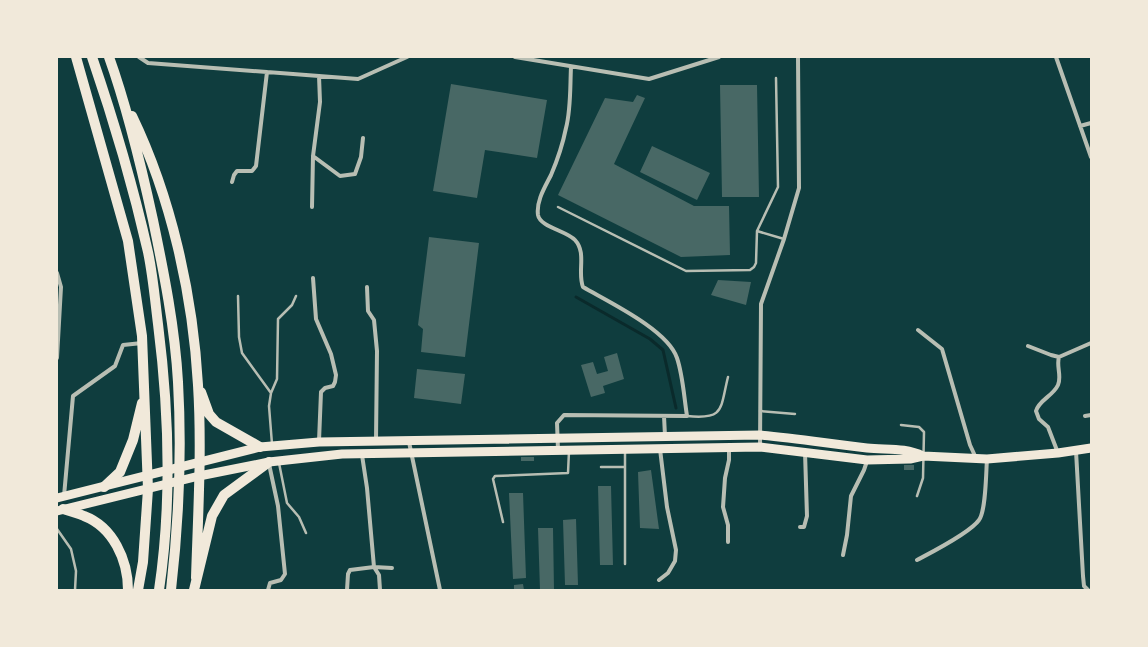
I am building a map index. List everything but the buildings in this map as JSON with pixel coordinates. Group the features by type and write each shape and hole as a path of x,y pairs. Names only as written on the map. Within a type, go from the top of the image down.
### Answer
{"highway":[{"path":"76,57 128,241 143,343 149,476 143,562 138,590"},
{"path":"92,57 109,110 148,253 162,353 167,421 166,503 160,590"},
{"path":"109,57 123,97 150,159 178,250 188,296 198,385 200,476 196,578"},
{"path":"123,97 142,170 165,278 178,380 179,503 171,590"},
{"path":"104,487 120,472 137,426 145,385"},
{"path":"198,385 209,414 216,422 260,446"},
{"path":"194,590 212,516 224,495 269,462"},
{"path":"60,510 85,516 108,532 122,555 128,590"}],"main road":[{"path":"61,497 149,476 260,446 319,442 409,439 760,435 868,448 911,450 924,456"},
{"path":"60,510 200,476 279,460 362,454 760,447 867,460 910,459 924,456 987,459 1058,453 1091,448"}],"street":[{"path":"139,57 148,63 358,79 407,57"},
{"path":"515,57 649,79 719,57"},
{"path":"760,447 761,304 784,239 799,188 798,57"},
{"path":"1056,57 1091,156"},
{"path":"558,451 558,423 564,415 687,416 677,358 670,343 657,331 583,287 580,280 582,266 581,251 576,240 543,223 538,216 539,202 552,171 566,128 571,67"},
{"path":"232,182 237,171 252,171 256,166 267,72"},
{"path":"312,207 313,156 320,102 319,76"},
{"path":"1080,126 1091,123"},
{"path":"313,156 340,176 355,174 363,138"},
{"path":"57,273 61,287 59,294 57,358"},
{"path":"313,278 316,319 331,354 336,375 333,386 325,388 321,392 319,442"},
{"path":"367,287 368,311 374,320 377,351 376,440"},
{"path":"918,330 942,349 970,445 976,458"},
{"path":"61,497 74,396 115,366 123,345 143,343"},
{"path":"1028,346 1051,355 1059,356 1091,344"},
{"path":"1058,453 1048,427 1040,419 1036,411 1037,406 1052,394 1058,384 1057,362 1059,356"},
{"path":"1084,416 1091,415"},
{"path":"664,416 665,436"},
{"path":"409,439 440,590"},
{"path":"728,542 728,525 723,507 725,478 729,460 729,448"},
{"path":"659,580 668,573 675,561 676,550 666,507 660,463 660,449"},
{"path":"1076,451 1083,576 1084,586 1088,590"},
{"path":"800,528 804,526 807,516 805,452"},
{"path":"362,454 367,488 374,567 379,575 380,590"},
{"path":"917,560 972,527 980,519 986,487 987,459"},
{"path":"843,554 847,535 851,496 864,470 867,460"},
{"path":"268,590 270,583 281,580 285,574 278,506 269,462"},
{"path":"348,590 348,574 350,570 374,567 392,568"}],"lane":[{"path":"558,207 686,272 750,270 756,263 758,231 778,187 776,78"},
{"path":"758,231 784,239"},
{"path":"238,296 239,337 242,353 271,393"},
{"path":"272,445 269,406 271,393 277,379 278,319 292,305 296,296"},
{"path":"687,416 706,418 714,415 720,409 728,377"},
{"path":"760,411 794,414"},
{"path":"901,425 919,427 924,432 923,478 917,496"},
{"path":"625,450 625,564"},
{"path":"503,522 493,479 495,476 568,473 569,451"},
{"path":"279,460 286,503 299,517 306,533"},
{"path":"601,467 625,467"},
{"path":"57,529 71,549 76,571 75,590"}],"waterway":[{"path":"576,297 650,339 663,350 676,408"}]}
